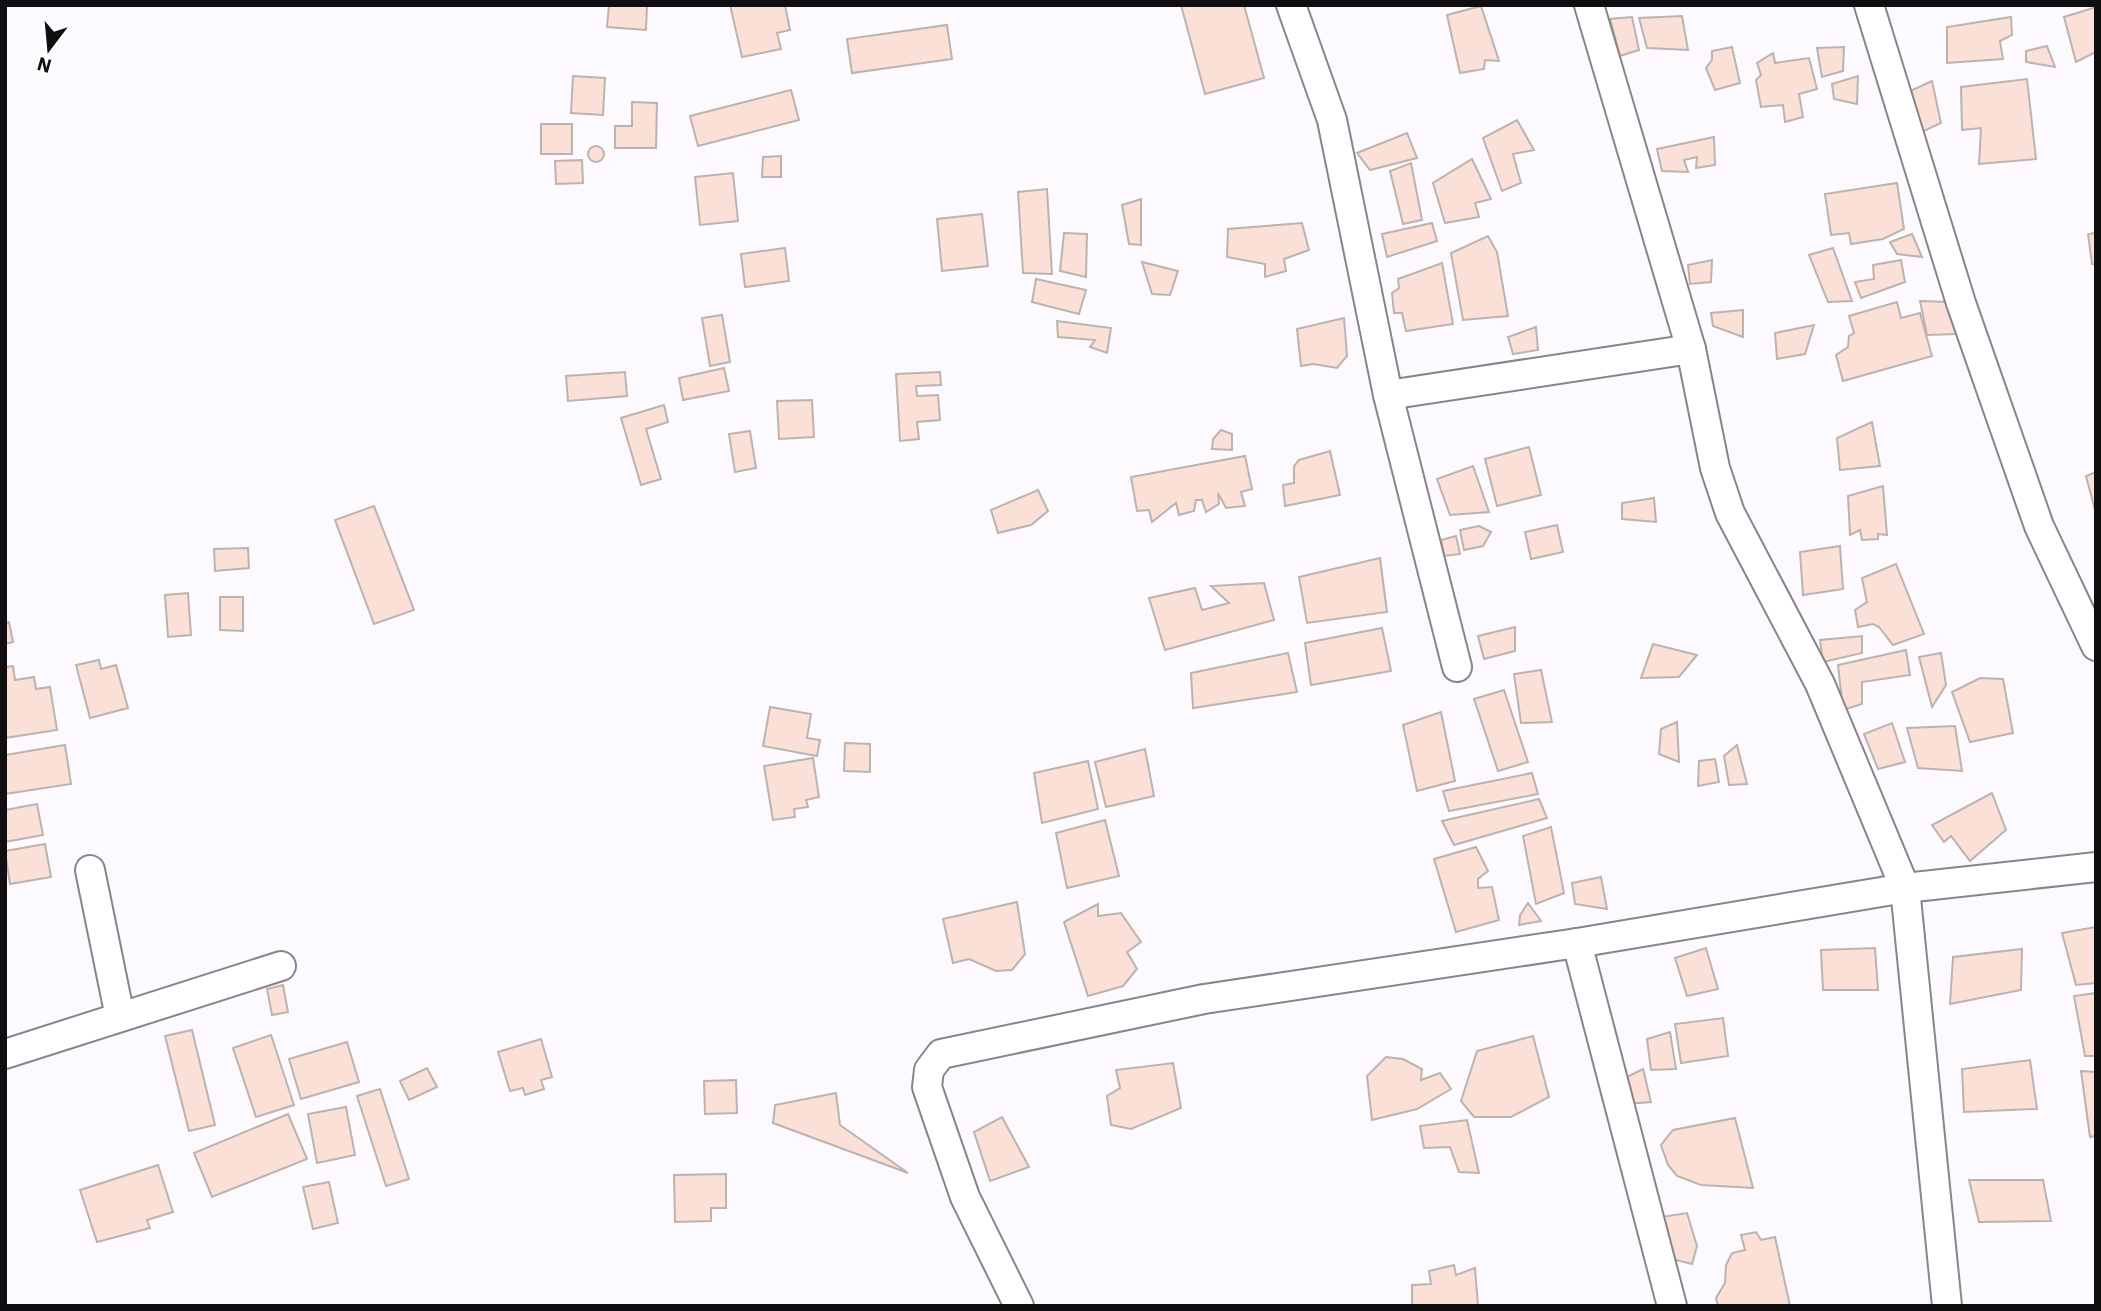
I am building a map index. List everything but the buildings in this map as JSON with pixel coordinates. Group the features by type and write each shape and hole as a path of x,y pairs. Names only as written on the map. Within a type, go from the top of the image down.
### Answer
{"street":[{"path":"1292,5 1332,120 1388,395 1457,667"},
{"path":"1589,5 1691,349 1714,468 1730,513 1820,684 1905,888 1947,1306"},
{"path":"1868,5 1961,303 2025,487 2064,584 2096,646"},
{"path":"1388,395 1691,349"},
{"path":"1019,1306 965,1197 927,1087 929,1070 941,1054 1204,999 1577,943 1905,888 2096,867"},
{"path":"90,870 120,1017"},
{"path":"1577,943 1672,1306"},
{"path":"5,1054 281,966"}]}
